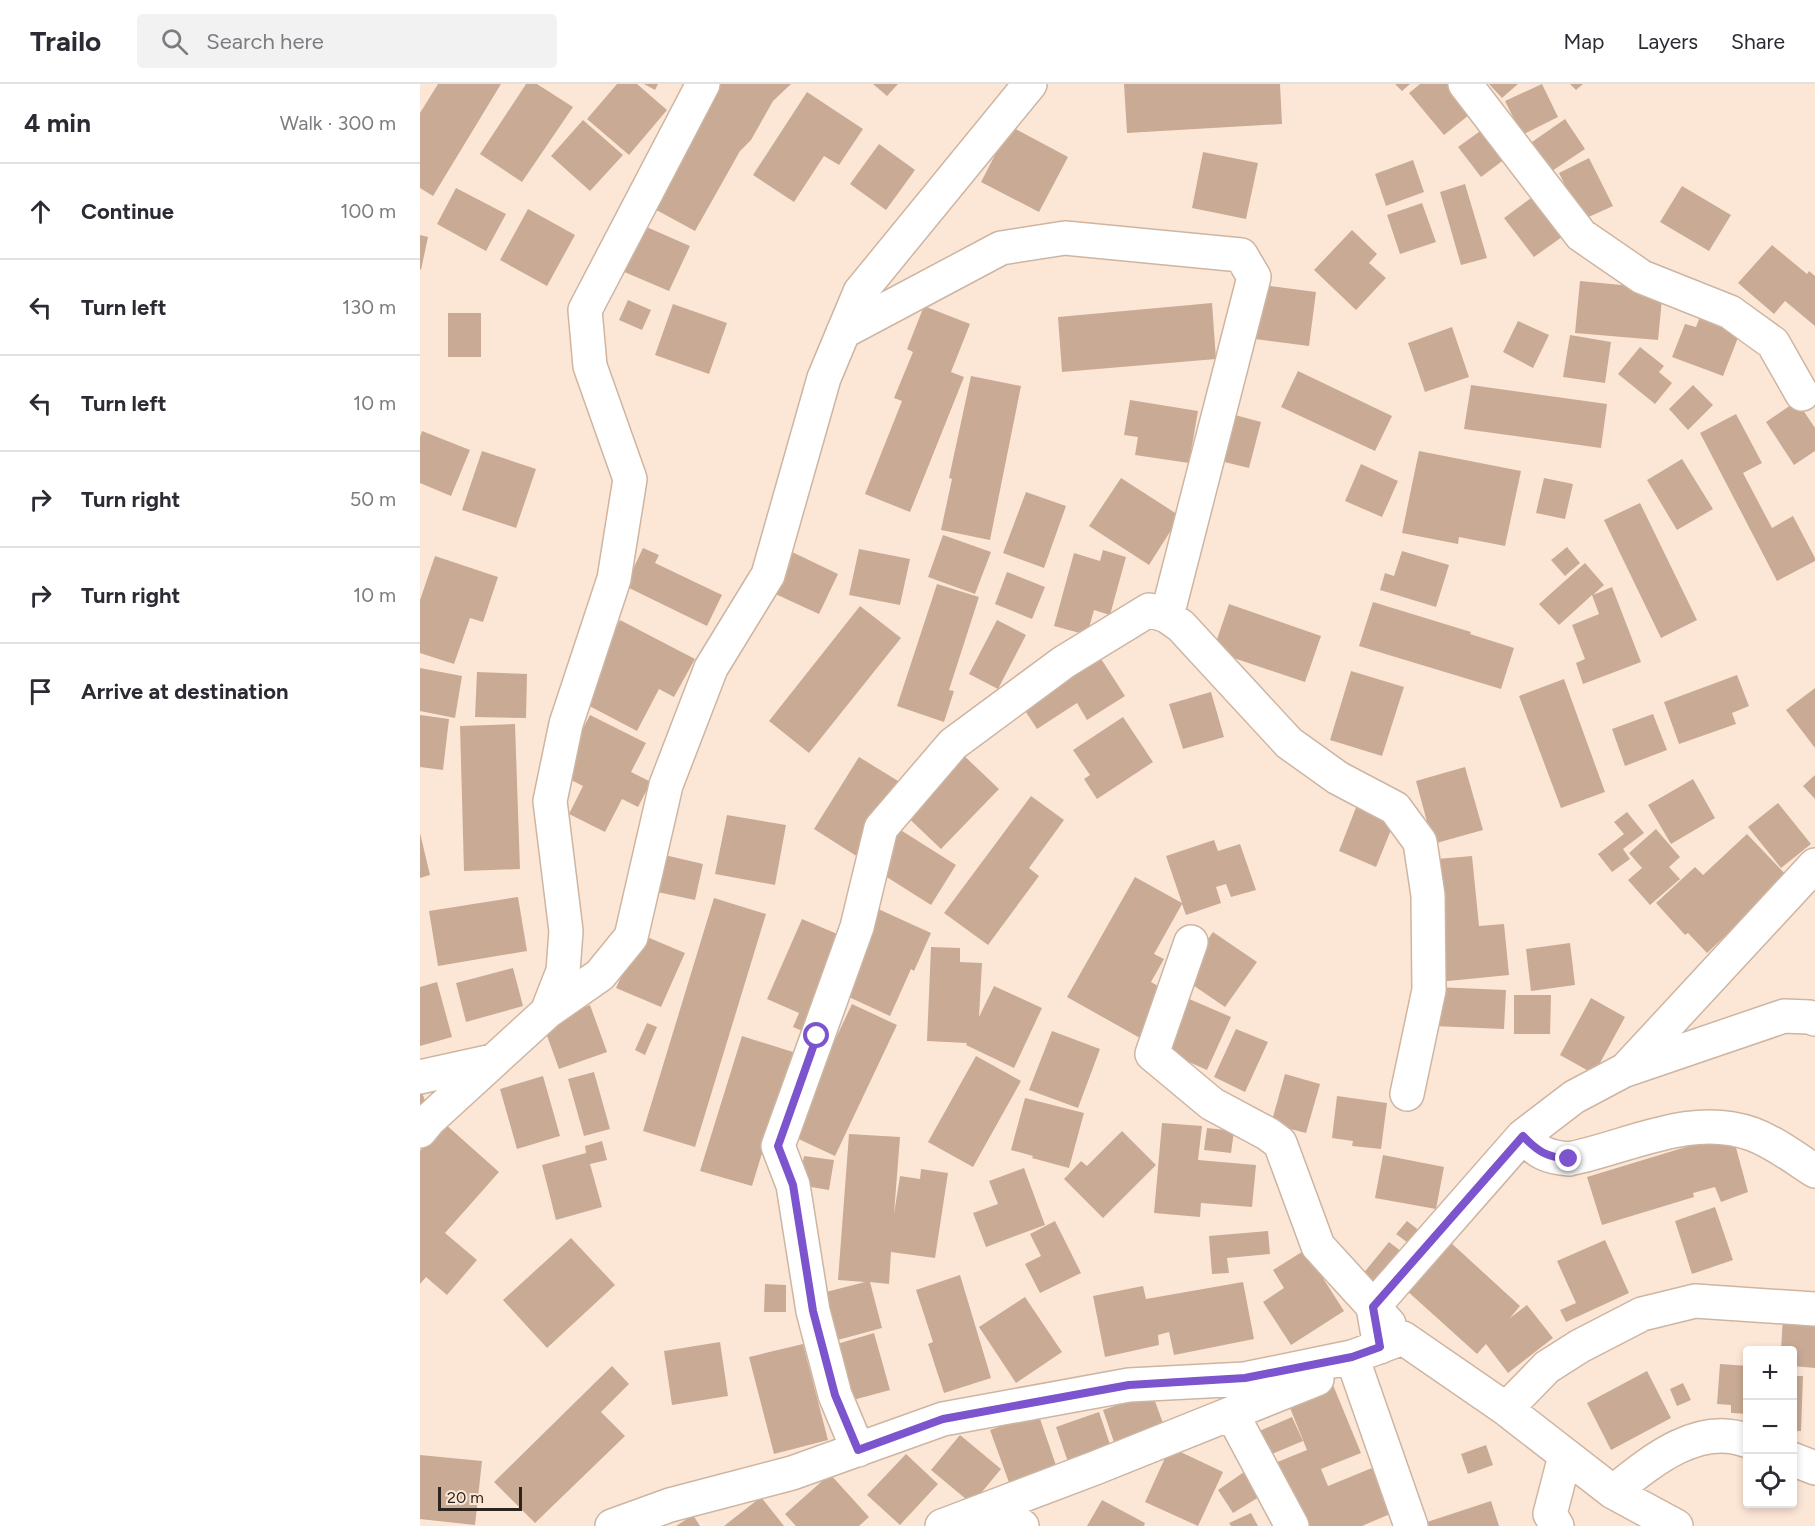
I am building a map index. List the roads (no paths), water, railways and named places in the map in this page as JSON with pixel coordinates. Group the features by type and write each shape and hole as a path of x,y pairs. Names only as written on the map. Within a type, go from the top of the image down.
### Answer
{"street":[{"path":"547,1012 563,971 566,931 550,801 566,724 614,579 630,479 590,366 585,310 703,84"},
{"path":"424,1125 547,1012 600,975 631,937 666,785 711,668 768,575 824,378 860,292 1029,84"},
{"path":"1465,84 1581,235 1642,277 1730,312 1773,343 1802,394"},
{"path":"843,332 1000,248 1065,238 1241,255 1254,278 1167,616"},
{"path":"858,1450 835,1395 813,1311 793,1185 778,1146 857,927 881,828 953,744 1064,662 1149,610 1167,616 1181,626 1289,742 1338,778 1395,808 1420,842 1428,895 1429,990 1407,1094"},
{"path":"1623,1071 1811,872"},
{"path":"1191,942 1152,1054 1212,1104 1268,1134 1280,1143 1318,1246 1373,1307"},
{"path":"1411,1526 1372,1351 1373,1307 1523,1136 1574,1097 1623,1071 1784,1016 1815,1019"},
{"path":"420,1077 494,1061"},
{"path":"1523,1136 1534,1149 1551,1158 1569,1159 1690,1127 1722,1127 1752,1134 1815,1171"},
{"path":"1506,1409 1547,1367 1580,1346 1642,1314 1695,1301 1815,1309"},
{"path":"942,1526 1232,1414 1372,1351"},
{"path":"612,1526 670,1505 792,1473 943,1419 1129,1385 1245,1378 1372,1351 1506,1409 1613,1492 1676,1526"},
{"path":"1232,1414 1292,1526"},
{"path":"1613,1492 1648,1464 1688,1441 1709,1437 1743,1439"},
{"path":"1557,1526 1550,1514 1565,1456"},
{"path":"1797,1461 1815,1468"},
{"path":"991,1508 1022,1526"}]}
